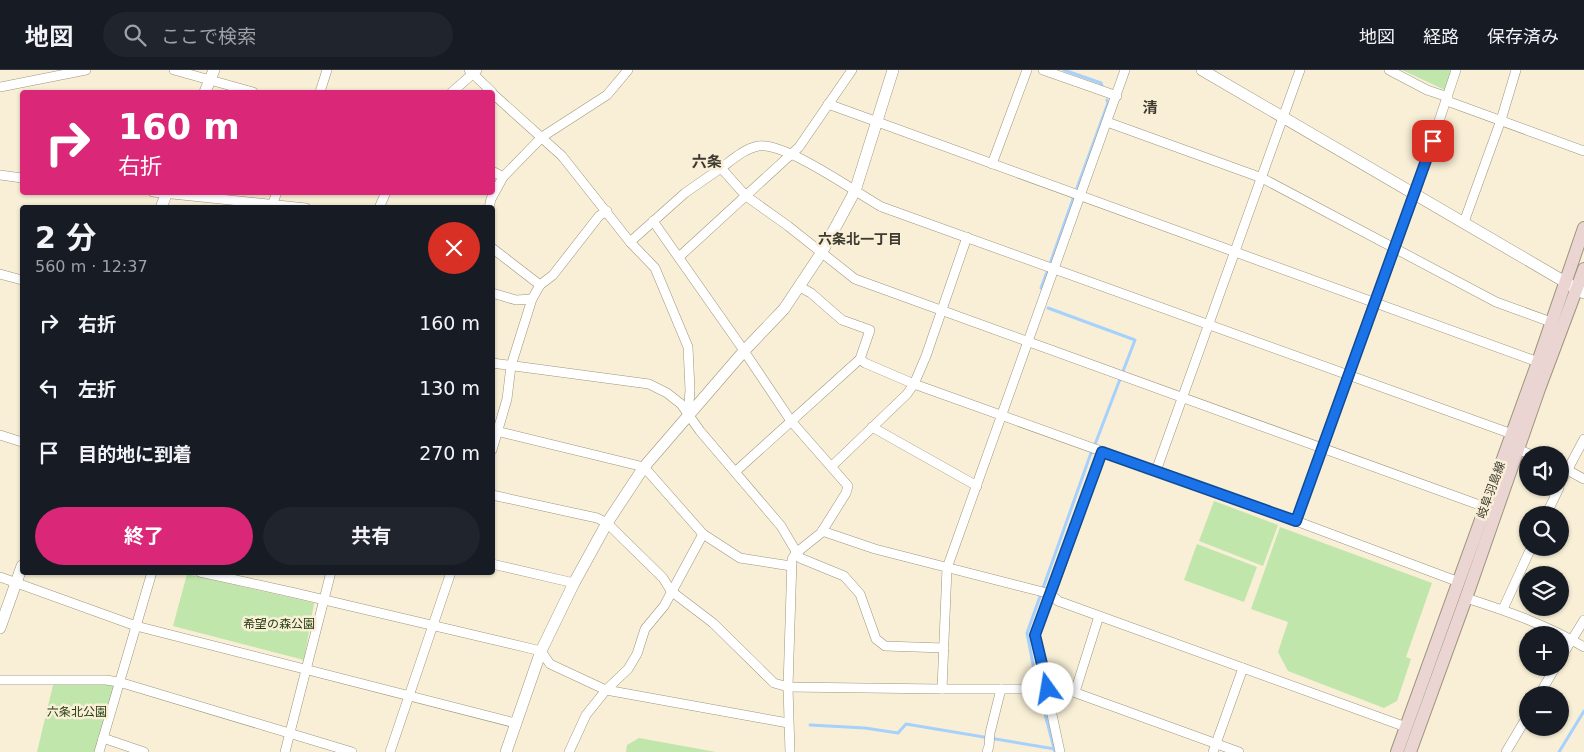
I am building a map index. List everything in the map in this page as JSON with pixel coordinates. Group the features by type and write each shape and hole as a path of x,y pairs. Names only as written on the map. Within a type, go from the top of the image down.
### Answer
{"main road":[{"name":"岐阜羽島線","path":"1397,752 1538,362 1584,228"},
{"name":"岐阜羽島線","path":"1410,752 1518,450 1580,290 1584,269"}],"street":[{"path":"0,87 86,70"},
{"path":"174,70 212,75 248,90"},
{"path":"321,90 327,70"},
{"path":"495,192 503,177 542,137 607,95 628,70"},
{"path":"679,257 799,147 852,70"},
{"path":"506,752 541,651 574,583 607,523 644,467 744,351 784,309 822,252 855,191 893,70"},
{"path":"992,164 1027,70"},
{"path":"1043,70 1116,96"},
{"path":"942,689 947,568 978,486 1001,414 1125,70"},
{"path":"1202,70 1580,290"},
{"path":"1156,471 1300,70"},
{"path":"1389,70 1447,99 1584,152"},
{"path":"1296,521 1376,303 1456,70"},
{"path":"1464,222 1501,120 1516,70"},
{"path":"454,90 473,71 489,90"},
{"path":"206,90 212,75"},
{"path":"495,96 562,156 630,242 655,268 688,347 690,390 688,416"},
{"path":"828,104 1538,362"},
{"path":"1107,122 1262,178 1496,302 1551,322"},
{"path":"630,242 685,193 749,149 760,146 774,148 792,153 882,207 1512,434"},
{"path":"721,168 746,196 855,278 1485,507"},
{"path":"495,173 503,177"},
{"path":"0,175 20,178"},
{"path":"183,195 263,205"},
{"path":"607,211 598,216 554,274 540,285 532,299 512,366 507,399 496,431 644,467 703,534 740,558 791,566"},
{"path":"653,221 791,421 848,486 846,493 822,532 796,552 792,559 788,687 790,752"},
{"path":"832,466 907,394 914,384 926,356 967,237"},
{"path":"495,250 540,285"},
{"path":"0,274 20,279"},
{"path":"735,472 860,359 870,330 842,320 811,293 800,287"},
{"path":"495,294 516,300 532,299"},
{"path":"860,359 865,363 914,384 1296,521 1459,582"},
{"path":"495,363 649,384 667,393 681,404 688,416 781,526 800,558 844,576 860,594 876,639 885,646 944,648"},
{"path":"872,428 978,486"},
{"path":"0,435 20,441"},
{"path":"1569,460 1584,439"},
{"path":"1060,752 1035,635 1102,452"},
{"path":"1569,470 1584,478"},
{"path":"495,496 597,518 607,523 663,578 671,591 713,623 774,683 788,687 1065,689 1215,748 1239,752"},
{"path":"822,532 875,549 1051,594 1058,601 1406,727"},
{"path":"569,752 586,715 606,690 628,669 637,654 645,629 664,606 703,534"},
{"path":"1503,609 1527,556"},
{"path":"495,565 574,583"},
{"path":"0,628 20,571"},
{"path":"99,752 151,575"},
{"path":"213,575 541,651 550,664 606,690 788,723"},
{"path":"285,752 330,575"},
{"path":"390,752 450,575"},
{"path":"0,577 136,626 515,723"},
{"path":"1466,598 1503,609 1548,627 1584,646"},
{"path":"1075,692 1099,616"},
{"path":"1569,643 1584,620"},
{"path":"1215,748 1243,668"},
{"path":"0,680 106,680 119,682 352,752"},
{"path":"987,752 1001,689"},
{"path":"1506,752 1519,730"},
{"path":"103,738 144,752"}],"green space":[{"path":"1402,70 1451,70 1445,90"},
{"path":"1214,501 1278,525 1263,566 1199,541"},
{"path":"1280,527 1432,583 1406,657 1411,659 1397,701 1384,708 1288,671 1278,652 1288,622 1251,609"},
{"path":"1197,544 1257,567 1244,602 1184,580"},
{"name":"希望の森公園","path":"187,575 314,603 304,660 173,626"},
{"name":"六条北公園","path":"54,681 118,683 94,752 37,752"},
{"path":"639,738 716,752 626,752 627,745"}],"waterway":[{"path":"1064,70 1101,83 1102,86"},
{"path":"1077,188 1108,103 1107,100"},
{"path":"1051,261 1073,199"},
{"path":"1041,288 1047,272"},
{"path":"1048,308 1135,340 1094,447"},
{"path":"1055,752 1036,680 1027,633 1091,453"},
{"path":"1559,752 1584,711"},
{"path":"810,725 865,728 898,733 906,724 1055,749"}],"district":[{"name":"清","path":"1150,108"},
{"name":"六条","path":"707,162"},
{"name":"六条北一丁目","path":"860,239"}],"route":[{"path":"1048,689 1035,635 1102,452 1296,521 1433,141"}]}
